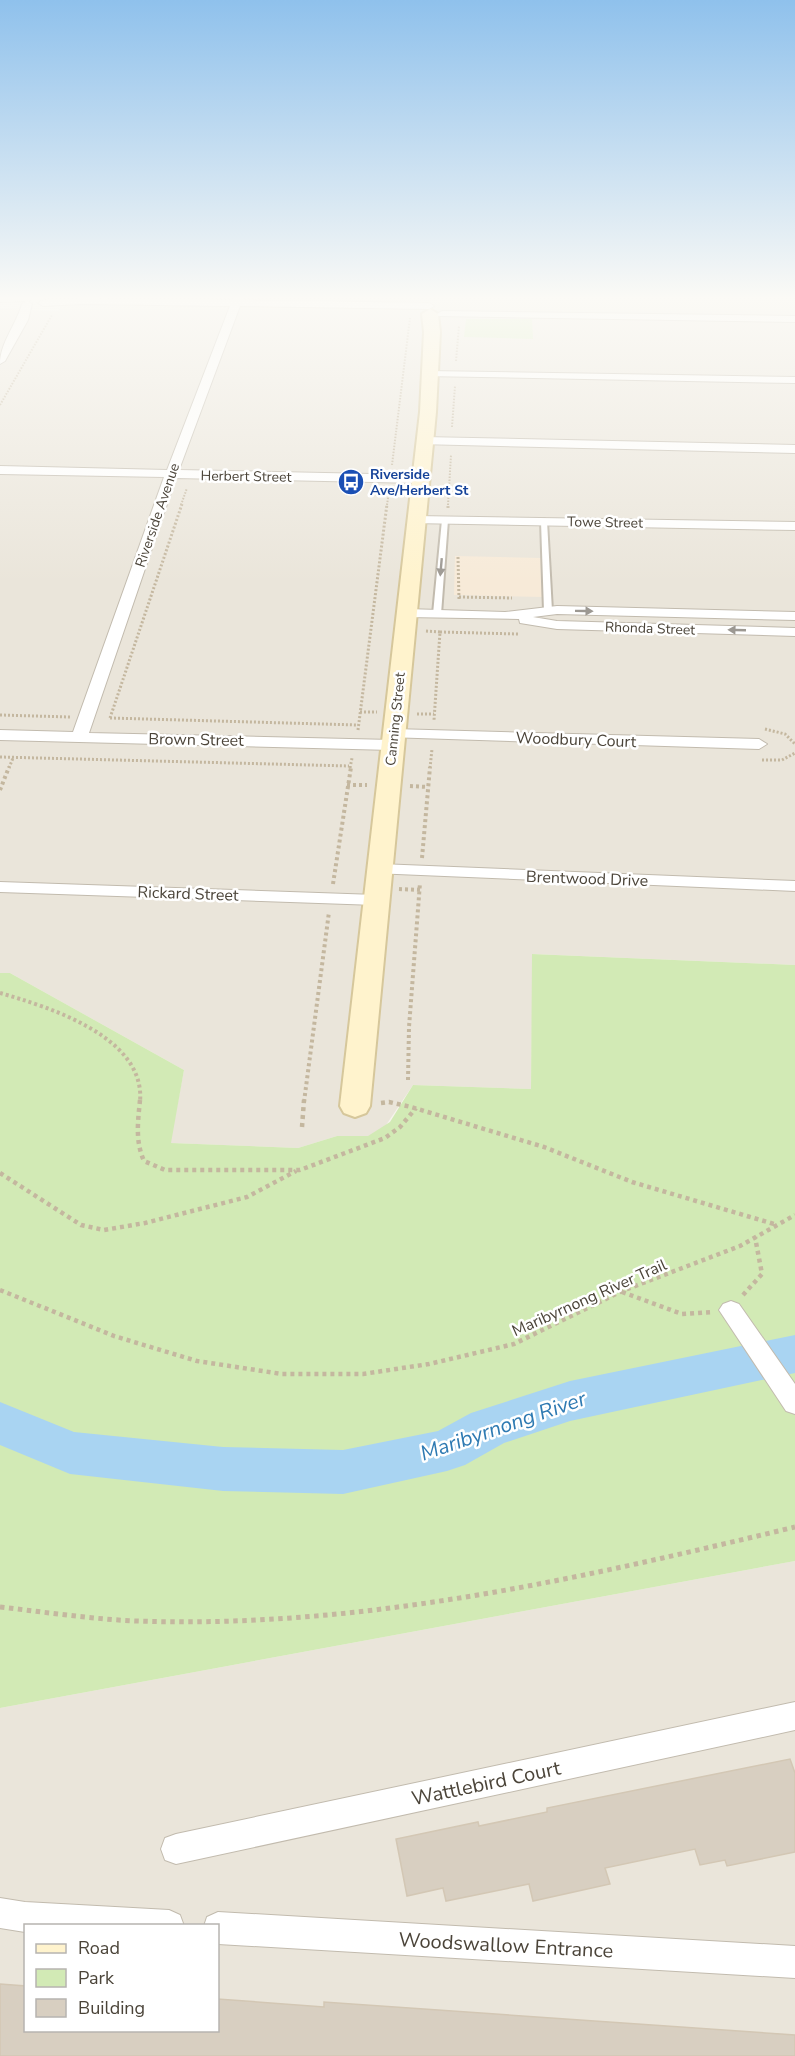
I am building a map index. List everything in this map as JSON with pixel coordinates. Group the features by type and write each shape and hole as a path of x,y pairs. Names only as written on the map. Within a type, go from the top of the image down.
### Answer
{"street":[{"name":"Riverside Avenue","path":"80,736 171,475 203,392"},
{"name":"Canning Street","path":"354,1106 423,441 428,412 428,392"},
{"path":"423,441 795,449"},
{"name":"Herbert Street","path":"0,470 419,479"},
{"name":"Towe Street","path":"416,520 544,520 795,526"},
{"name":"Rhonda Street","path":"405,622 437,614 505,616 548,611 795,616"},
{"name":"Rhonda Street","path":"505,616 557,626 795,632"},
{"name":"Woodbury Court","path":"393,739 433,735 759,744"},
{"name":"Brown Street","path":"1,739 80,736 356,743 393,739"},
{"name":"Brentwood Drive","path":"379,869 795,886"},
{"name":"Rickard Street","path":"0,887 376,900"},
{"path":"731,1310 795,1404"},
{"name":"Wattlebird Court","path":"176,1849 795,1716"},
{"path":"0,1913 25,1917 137,1924"},
{"name":"Woodswallow Entrance","path":"219,1928 795,1962"}],"lane":[{"path":"437,614 446,520"},
{"path":"544,520 548,611"}],"path":[{"path":"0,405 8,392"},
{"path":"302,1127 304,1088 349,766 356,743 390,478 412,392"},
{"path":"446,520 454,392"},
{"path":"191,475 110,718 358,725"},
{"path":"456,632 459,547"},
{"path":"405,622 440,632 420,871 409,1027 408,1080"},
{"path":"0,715 87,717"},
{"path":"0,757 349,766"},
{"path":"0,790 13,757"},
{"path":"0,993 37,1003 62,1014 122,1051 134,1064 141,1087 138,1145 144,1161 165,1170 177,1171 300,1170"},
{"path":"354,1106 389,1102 416,1108 544,1147 632,1182 774,1225"},
{"path":"0,1173 81,1225 104,1230 145,1223 247,1197 300,1170 385,1138 400,1127 416,1108"},
{"name":"Maribyrnong River Trail","path":"0,1290 114,1336 196,1361 282,1374 363,1374 429,1364 513,1344 622,1291 740,1246 795,1215"},
{"path":"622,1291 682,1314 731,1310 762,1274 755,1237"},
{"path":"0,1607 106,1619 141,1620 238,1621 361,1613 497,1593 613,1570 795,1527"}],"shaded area":[{"path":"0,392 795,392 795,965 533,954 531,1089 413,1085 384,1128 369,1136 337,1136 298,1148 170,1143 184,1070 10,973 0,973"},
{"path":"455,556 541,558 543,597 454,595"},
{"path":"795,1561 795,2056 0,2056 0,1708"}],"green space":[{"path":"532,954 795,965 795,1561 0,1708 0,973 10,973 184,1070 171,1143 298,1148 337,1136 368,1136 390,1122 413,1085 531,1089"}],"building":[{"path":"790,1759 795,1773 795,1852 727,1866 725,1860 700,1865 695,1849 605,1868 610,1884 533,1901 529,1884 446,1901 443,1888 407,1896 396,1839 478,1822 479,1826 547,1812 547,1808"},
{"path":"0,1984 24,1986 24,2032 219,2032 219,1999 324,2007 324,2002 795,2035 795,2056 0,2056"}],"waterway":[{"name":"Maribyrnong River","path":"0,1423 70,1453 223,1469 343,1472 447,1450 488,1428 570,1401 795,1354"}],"place":[{"name":"Riverside Ave/Herbert St","path":"351,482"}]}
